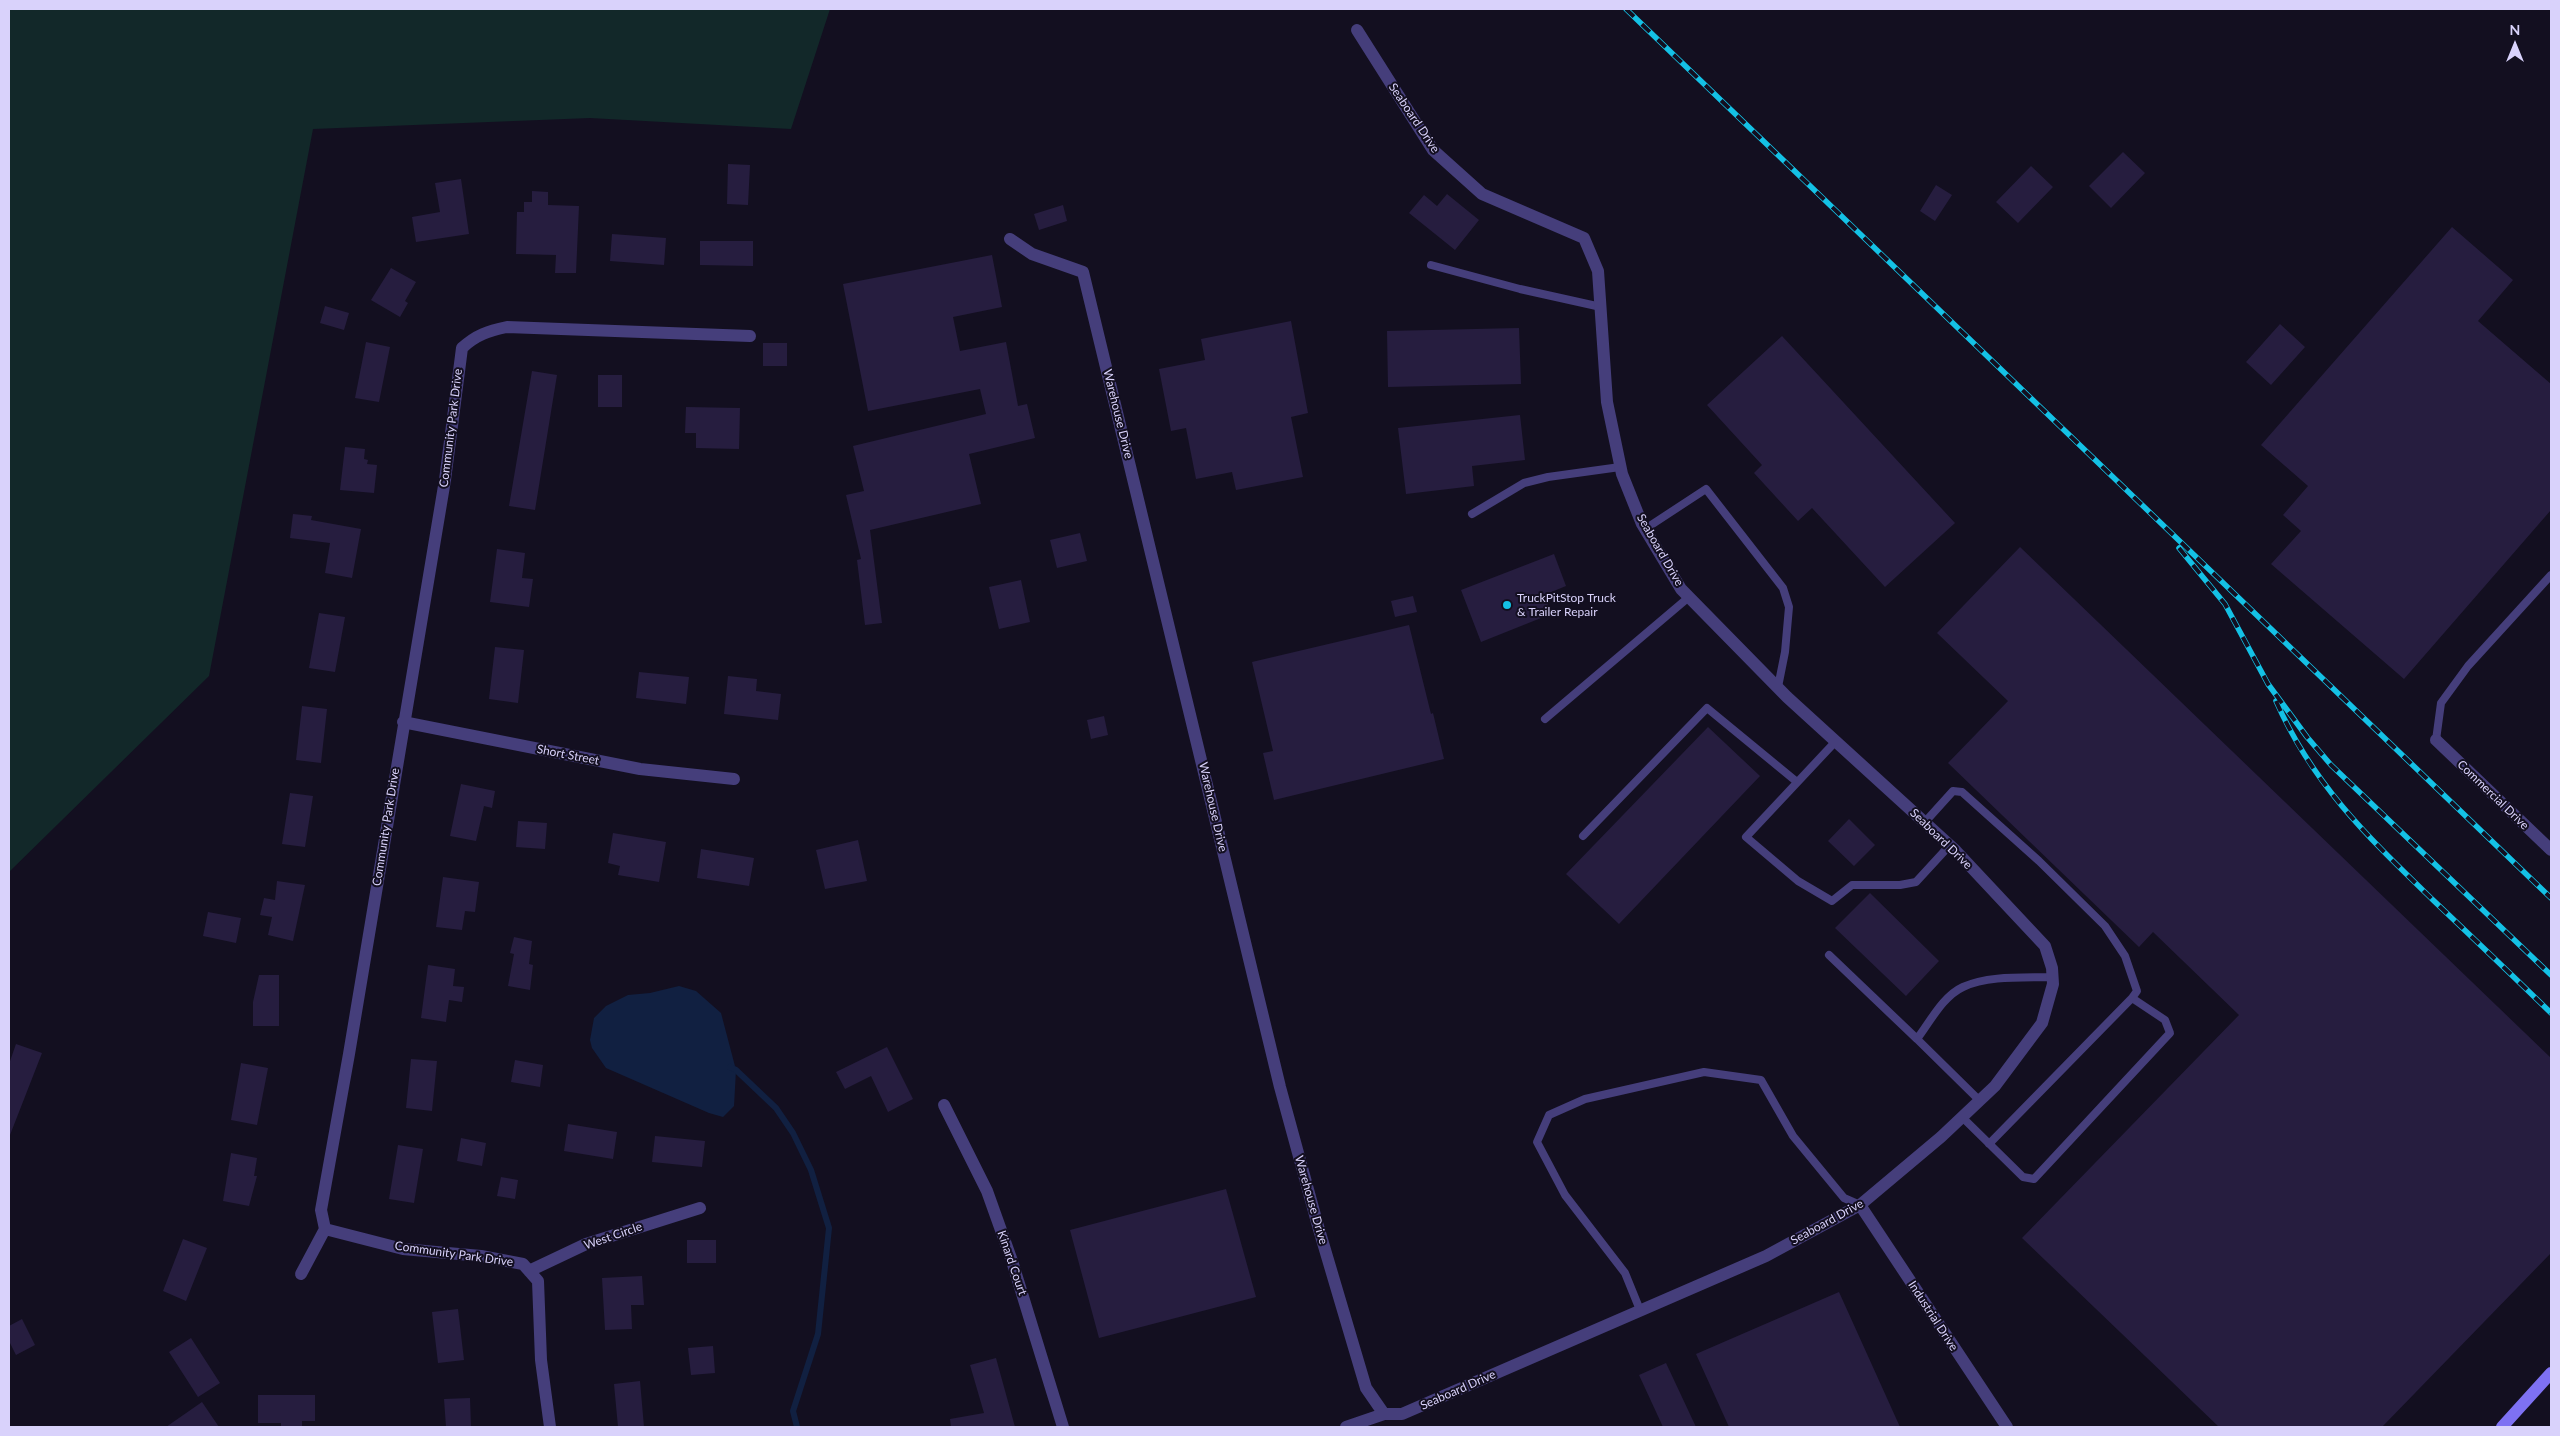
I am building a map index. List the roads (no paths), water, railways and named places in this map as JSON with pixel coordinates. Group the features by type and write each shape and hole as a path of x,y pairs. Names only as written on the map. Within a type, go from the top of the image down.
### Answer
{"main road":[{"path":"2502,1427 2551,1374"}],"street":[{"name":"Seaboard Drive","path":"1346,1427 1366,1424 1384,1414 1402,1414 1766,1256 1860,1205 1995,1086 2042,1023 2053,984 2045,946 1950,845 1778,688 1681,589 1645,529 1620,467 1606,402 1598,271 1584,238 1482,194 1433,150 1357,30"},
{"name":"Warehouse Drive","path":"1010,238 1032,254 1083,272 1280,1087 1318,1226 1366,1388 1384,1414"},
{"name":"Community Park Drive","path":"550,1427 541,1360 538,1281 523,1264 480,1256 404,1249 324,1229 321,1210 445,480 462,348 480,334 507,327 750,336"},
{"name":"Short Street","path":"404,722 640,768 734,779"},
{"name":"Commercial Drive","path":"2436,740 2551,850"},
{"name":"Kinard Court","path":"944,1105 987,1191 1012,1261 1063,1427"},
{"name":"Industrial Drive","path":"1860,1205 2007,1427"},
{"name":"West Circle","path":"529,1271 586,1244 700,1208"},
{"path":"300,1274 324,1229"}],"lane":[{"path":"1431,265 1600,307"},
{"path":"1472,514 1524,483 1548,477 1620,467"},
{"path":"1645,529 1706,489 1783,588 1789,607 1786,652 1778,688"},
{"path":"2436,740 2441,703 2468,666 2551,575"},
{"path":"1545,719 1689,597"},
{"path":"1583,836 1706,708 1798,782"},
{"path":"1836,741 1746,837 1798,881 1832,902 1852,885 1900,886 1916,882 1950,845"},
{"path":"1925,822 1953,791 1962,792 2039,861 2105,926 2125,956 2133,974 2137,991 1989,1144"},
{"path":"1829,955 1979,1100"},
{"path":"1917,1039 1944,1004 1963,987 1988,980 2052,977"},
{"path":"1962,1117 2023,1177 2034,1179 2170,1033 2165,1020 2132,998"},
{"path":"1640,1310 1625,1273 1565,1195 1538,1142 1549,1115 1585,1099 1704,1072 1761,1080 1793,1136 1844,1198 1860,1205"}],"water":[{"path":"679,986 696,991 721,1013 736,1070 734,1106 723,1117 709,1113 606,1068 592,1048 590,1040 594,1018 606,1006 628,995 650,993"}],"waterway":[{"path":"730,1067 736,1070 776,1108 793,1133 811,1170 829,1228 818,1334 793,1411 797,1427"}],"railway":[{"path":"1626,9 2551,898"},
{"path":"2179,548 2225,604 2268,684 2307,737 2331,765 2551,975"},
{"path":"2276,701 2307,759 2344,808 2409,877 2551,1013"}],"place":[{"name":"TruckPitStop Truck & Trailer Repair","path":"1507,605"}]}
